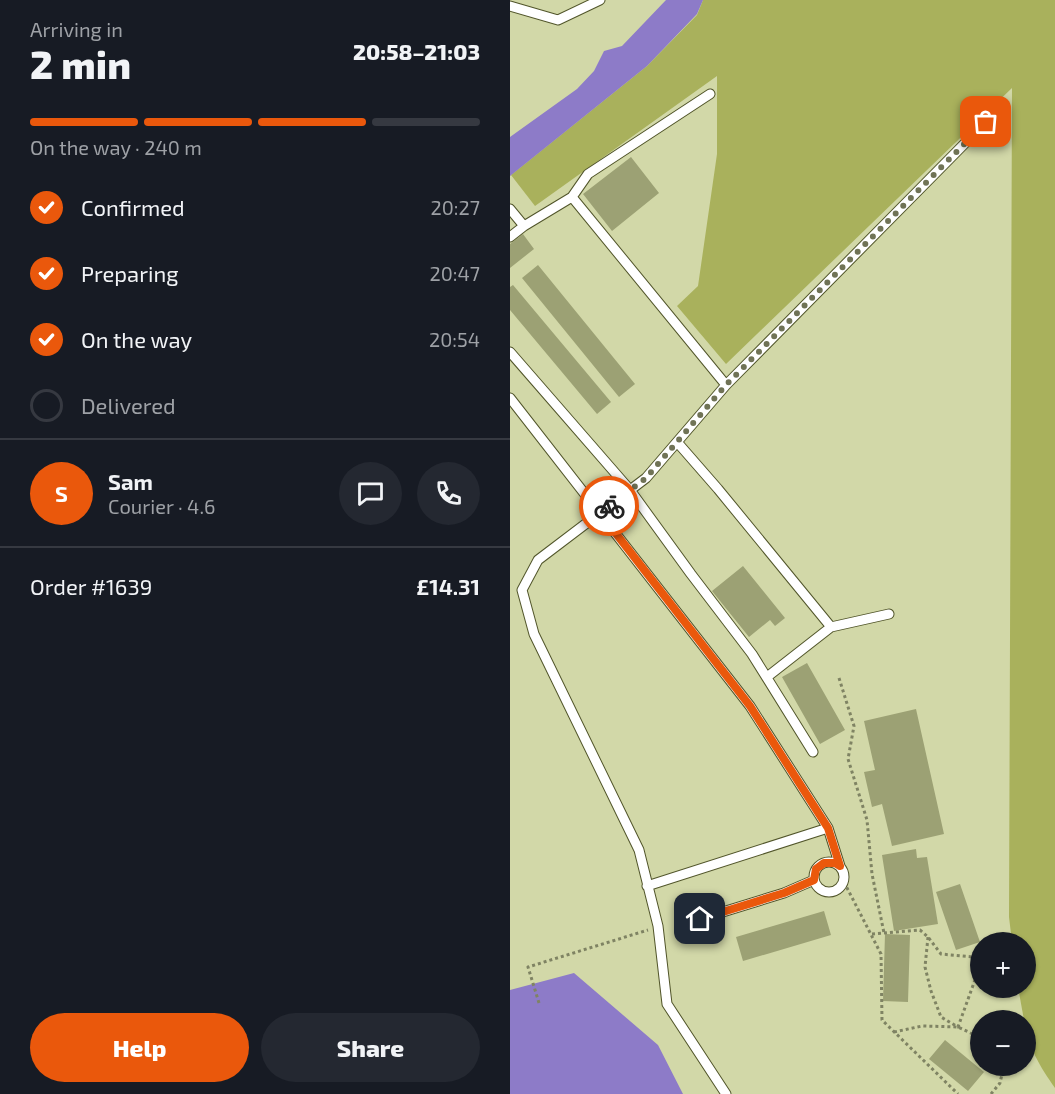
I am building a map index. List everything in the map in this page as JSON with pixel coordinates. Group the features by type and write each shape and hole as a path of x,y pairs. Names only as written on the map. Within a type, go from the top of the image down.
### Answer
{"lane":[{"path":"510,6 558,20 600,0"},
{"path":"510,237 573,197 588,174 710,94"},
{"path":"726,1094 667,1004 658,926 639,850 534,634 522,590 537,560 646,478 726,385 986,122"},
{"path":"573,197 726,385"},
{"path":"510,209 524,226"},
{"path":"510,352 630,490 752,654 813,752"},
{"path":"510,398 750,706 828,828 843,871 844,882 839,889 828,892 819,888 814,880 816,869 824,863 835,863 840,866"},
{"path":"677,442 831,627"},
{"path":"767,677 831,627 889,614"},
{"path":"647,886 828,828"},
{"path":"700,919 784,893 814,880"}],"path":[{"path":"839,678 854,726 848,759 867,820 873,874 884,933"},
{"path":"844,882 881,954 882,1020 958,1094"},
{"path":"539,1003 528,966 658,926"},
{"path":"872,934 920,930 941,954 973,957 980,966 958,1027"},
{"path":"928,937 925,966 941,1017 970,1033"},
{"path":"894,1032 922,1026 958,1027"},
{"path":"991,1094 1000,1083 1002,1076"}],"green space":[{"path":"703,0 1055,0 1055,1088 1036,1056 1036,1010 1022,1010 1020,998 1036,998 1036,932 1011,932 1009,917 1012,88 726,364 677,306 698,286 717,154 717,76 535,206 511,175 647,66 697,15"}],"shaded area":[{"path":"666,0 703,0 697,14 647,66 510,176 510,137 577,89 594,71 604,51 622,46"},
{"path":"574,973 658,1045 683,1094 510,1094 510,990"}],"building":[{"path":"631,157 659,193 612,231 583,194"},
{"path":"523,234 534,249 510,268 510,244"},
{"path":"538,265 635,384 619,397 522,278"},
{"path":"513,285 611,402 597,414 510,310 510,287"},
{"path":"743,566 785,618 775,626 770,620 749,637 712,591"},
{"path":"807,663 845,730 820,744 782,677"},
{"path":"916,709 944,834 892,846 882,804 872,807 864,772 875,770 864,721"},
{"path":"916,849 917,858 927,857 938,924 894,931 882,855"},
{"path":"960,884 977,932 970,932 970,945 956,950 936,892"},
{"path":"824,911 831,935 743,961 736,937"},
{"path":"885,934 910,935 908,1002 883,1001"},
{"path":"945,1040 970,1061 970,1076 981,1076 968,1091 929,1059"}],"way so far":[{"path":"609,506 646,478 726,385 986,122"}],"route":[{"path":"609,506 600,513 750,706 828,828 840,866 835,863 824,863 816,869 814,880 784,893 700,919"}]}
